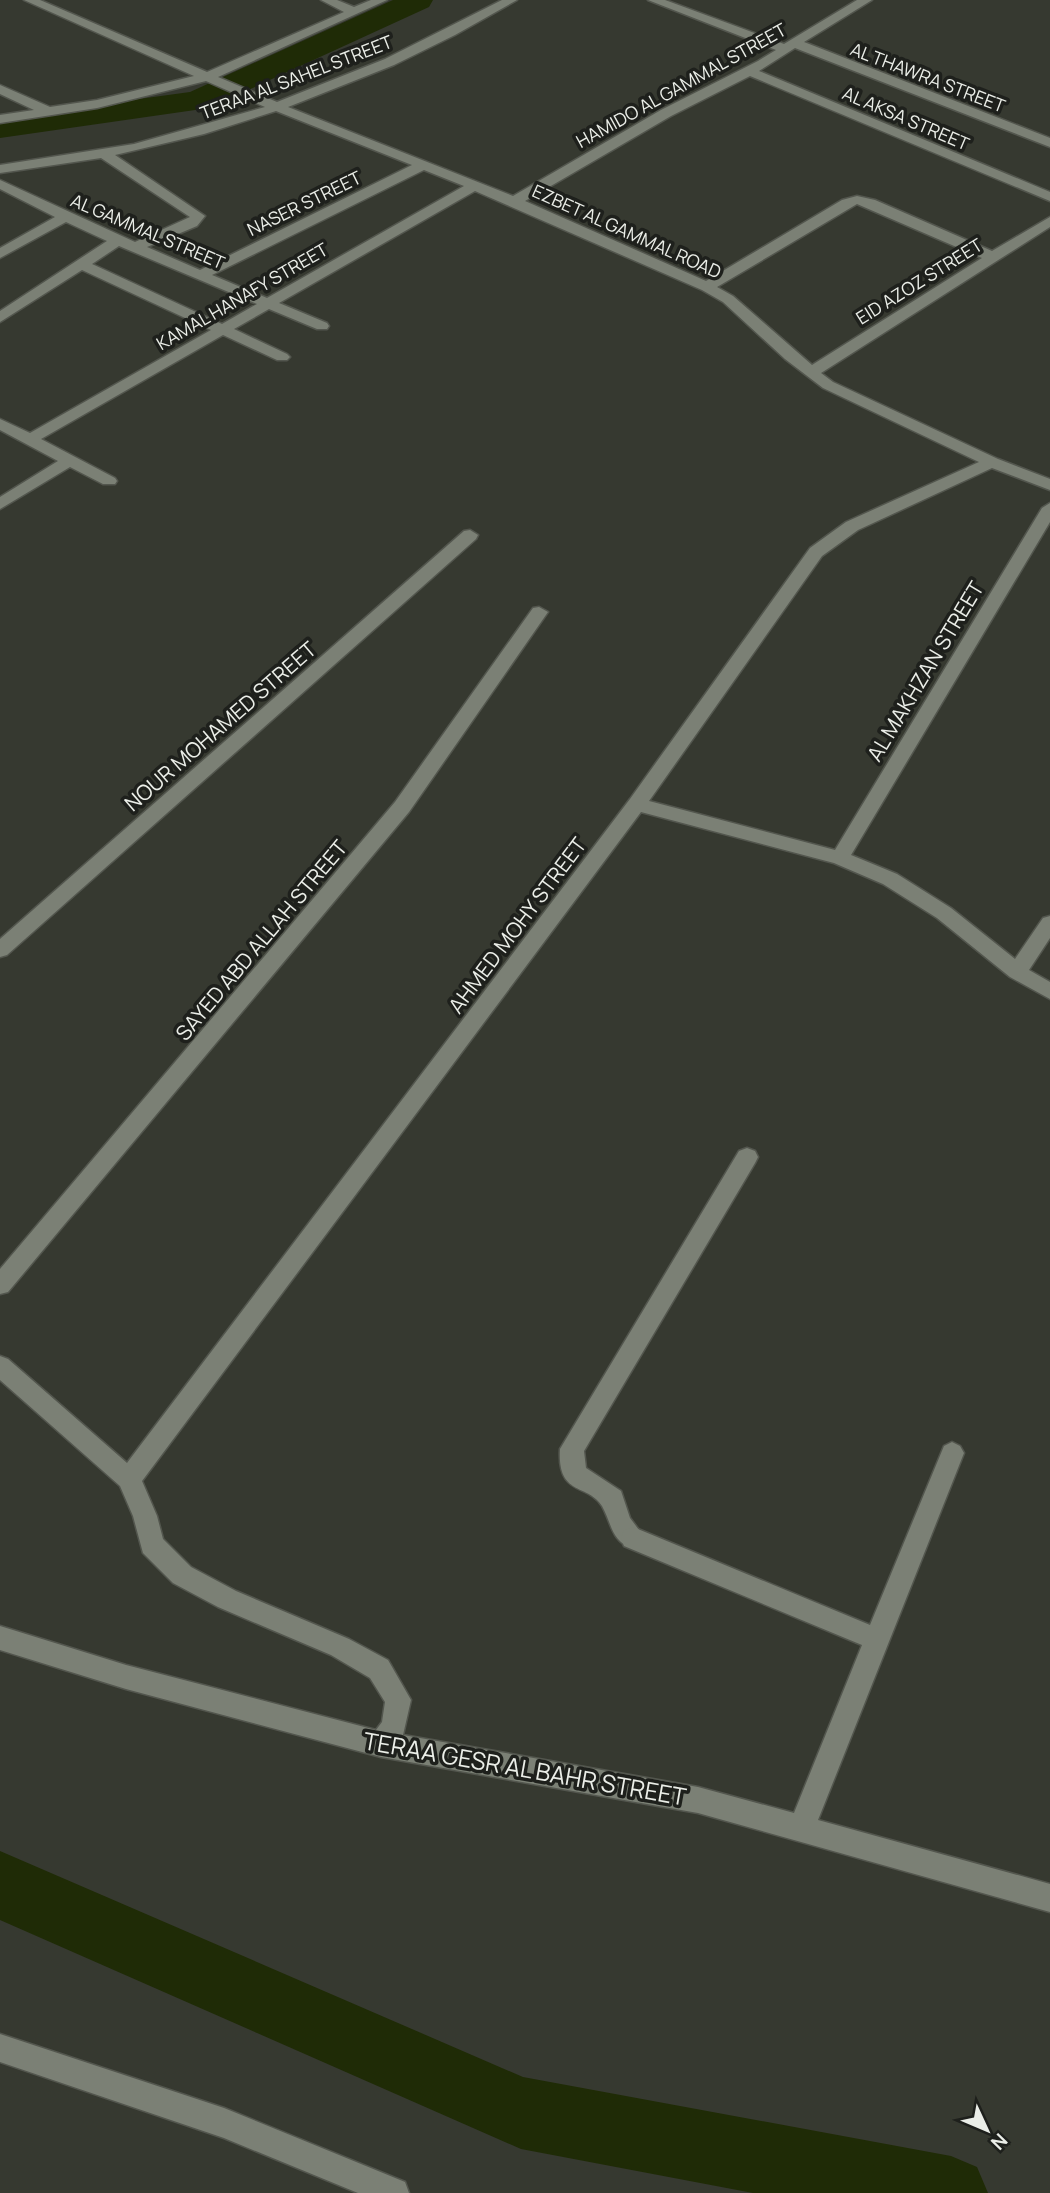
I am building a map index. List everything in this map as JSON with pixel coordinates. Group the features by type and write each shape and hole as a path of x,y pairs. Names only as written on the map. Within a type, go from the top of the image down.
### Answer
{"street":[{"name":"EZBET AL GAMMAL ROAD","path":"30,0 272,105 514,201 707,288 746,313 810,373 828,385 992,462 1050,485"},
{"path":"327,0 355,12"},
{"name":"TERAA AL SAHEL STREET","path":"0,120 108,102 209,76 381,0"},
{"name":"TERAA AL SAHEL STREET","path":"0,169 106,155 179,139 390,61 510,0"},
{"name":"AL THAWRA STREET","path":"654,0 790,46 1050,143"},
{"name":"HAMIDO AL GAMMAL STREET","path":"514,201 666,113 749,71 866,0"},
{"name":"AL AKSA STREET","path":"749,71 1050,197"},
{"path":"0,89 50,112"},
{"path":"106,155 198,216 192,223 136,247"},
{"name":"NASER STREET","path":"200,275 424,165"},
{"name":"AL GAMMAL STREET","path":"0,184 65,217 322,326"},
{"name":"KAMAL HANAFY STREET","path":"29,440 475,185"},
{"path":"707,288 846,203 857,200 870,202 993,257"},
{"path":"0,254 65,217"},
{"name":"EID AZOZ STREET","path":"810,373 1050,221"},
{"path":"0,318 118,240"},
{"path":"81,264 282,357"},
{"path":"0,424 109,481"},
{"path":"0,504 69,461"},
{"name":"AHMED MOHY STREET","path":"129,1479 637,804 816,552 852,526 992,462"},
{"name":"AL MAKHZAN STREET","path":"840,858 1050,508"},
{"name":"NOUR MOHAMED STREET","path":"0,950 470,535"},
{"name":"SAYED ABD ALLAH STREET","path":"0,1284 402,807 539,612"},
{"path":"637,804 840,858 890,879 944,913 1017,972 1050,991"},
{"path":"1017,972 1050,923"},
{"path":"747,1157 572,1449 572,1468 578,1478 612,1499 620,1524 633,1538 876,1639"},
{"path":"0,1366 129,1479 145,1516 152,1545 182,1575 227,1599 340,1647 379,1669 398,1700 394,1727 381,1744"},
{"path":"801,1829 952,1453"},
{"name":"TERAA GESR AL BAHR STREET","path":"0,1638 126,1677 381,1744 698,1800 1050,1898"},
{"path":"0,2048 224,2123 394,2193"}],"waterway":[{"path":"0,128 197,101 418,0"},
{"path":"0,1885 521,2113 951,2193"}]}
